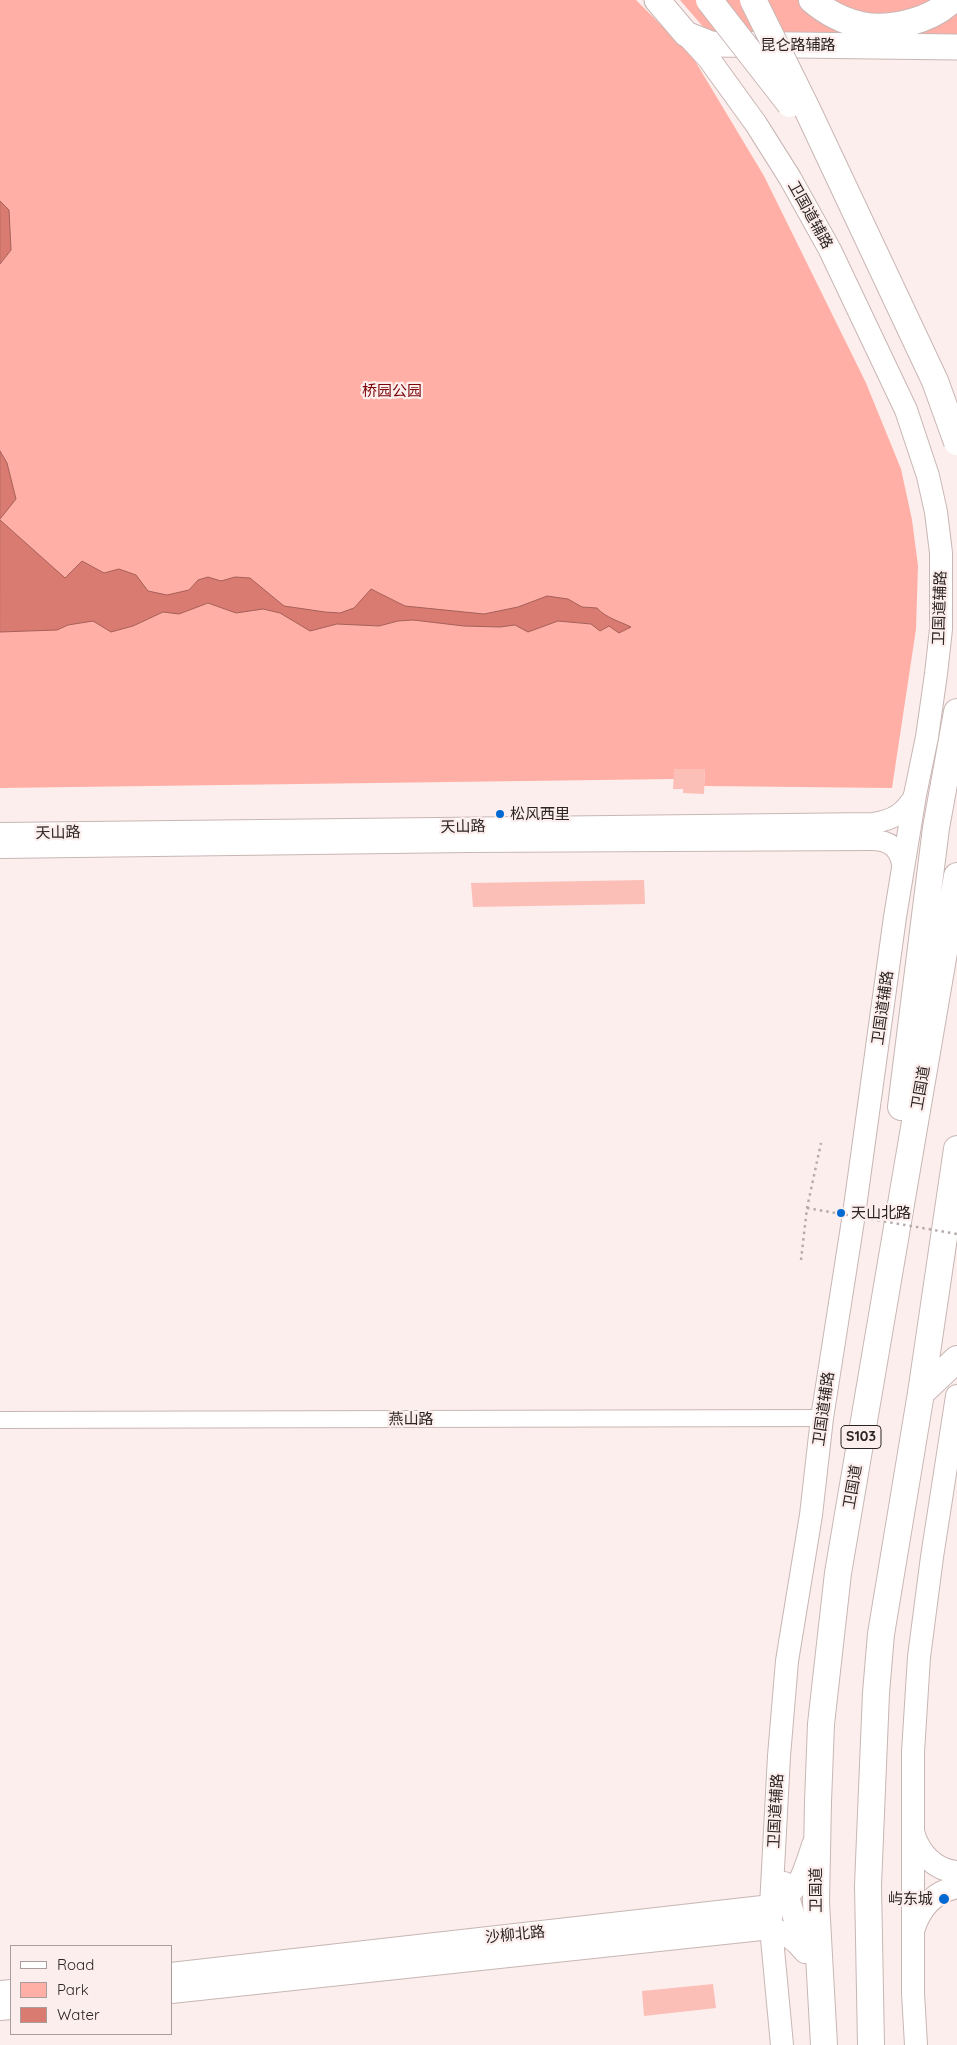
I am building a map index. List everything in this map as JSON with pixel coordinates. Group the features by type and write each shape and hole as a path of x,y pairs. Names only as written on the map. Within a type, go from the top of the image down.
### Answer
{"highway":[{"path":"709,0 774,82 830,160"},
{"path":"753,0 807,109 935,381 957,442"},
{"path":"812,0 840,18 862,25 888,26 912,23 934,13 952,0"},
{"path":"872,1378 908,1047 933,847 957,712"},
{"name":"卫国道","path":"824,2045 820,2002 816,1902 817,1835 821,1724 838,1572 957,876"},
{"path":"871,2045 868,1884 876,1693 881,1634 921,1393 957,1149"},
{"path":"921,1393 957,1219"},
{"path":"921,1393 957,1359"}],"main road":[{"name":"昆仑路辅路","path":"657,0 686,34 712,44 957,46"},
{"name":"卫国道辅路","path":"686,34 709,59 756,124 790,178 830,250 906,410 928,476 936,512 941,553 941,629 927,737 915,795 903,870 854,1214 822,1418 811,1515 787,1661 779,1756 775,1843 782,2045"},
{"path":"916,2045 912,1993 912,1752 919,1657 932,1557 957,1396"},
{"path":"912,1828 919,1847 930,1861 944,1870 957,1872"},
{"path":"776,1911 796,1887 804,1873 817,1835"},
{"path":"913,1934 920,1913 931,1900 942,1891 957,1887"},
{"path":"776,1911 787,1934 805,1952"},
{"path":"776,1911 805,1952 820,2002"},
{"name":"沙柳北路","path":"172,1974 776,1911"},
{"name":"沙柳北路","path":"172,1992 776,1911"}],"street":[{"name":"天山路","path":"0,833 873,822 896,818 908,806 915,795"},
{"name":"天山路","path":"0,848 479,842 870,840 885,841 897,849 903,870"},
{"name":"燕山路","path":"0,1420 822,1418"}],"path":[{"path":"801,1260 807,1208 821,1143"},
{"path":"807,1208 957,1234"}],"green space":[{"name":"桥园公园","path":"0,0 636,0 692,56 764,176 866,383 901,469 912,520 918,566 916,629 892,788 704,786 705,769 674,769 674,779 0,788"},
{"path":"680,0 957,0 957,35 711,36"}],"water":[{"path":"0,201 9,210 11,250 0,264"},
{"path":"0,451 7,463 16,499 0,519"},
{"path":"0,520 65,578 82,561 104,573 119,569 136,575 148,591 167,595 189,590 198,580 208,577 221,581 235,577 250,578 284,606 340,613 354,608 371,589 405,606 484,614 518,607 547,596 568,599 582,607 597,608 609,617 631,627 619,633 609,626 600,631 591,624 558,621 528,632 515,625 500,627 464,626 413,620 398,621 379,626 337,624 310,631 280,613 263,609 236,613 208,603 179,614 163,612 133,626 111,632 93,621 68,625 57,630 0,632"}],"building":[{"path":"674,769 705,769 704,794 683,793 683,789 673,789"},
{"path":"644,880 645,904 473,907 471,883"},
{"path":"713,1984 716,2008 644,2016 642,1991"}],"place":[{"name":"松风西里","path":"500,814"},
{"name":"天山北路","path":"841,1213"},
{"name":"屿东城","path":"944,1899"}]}
